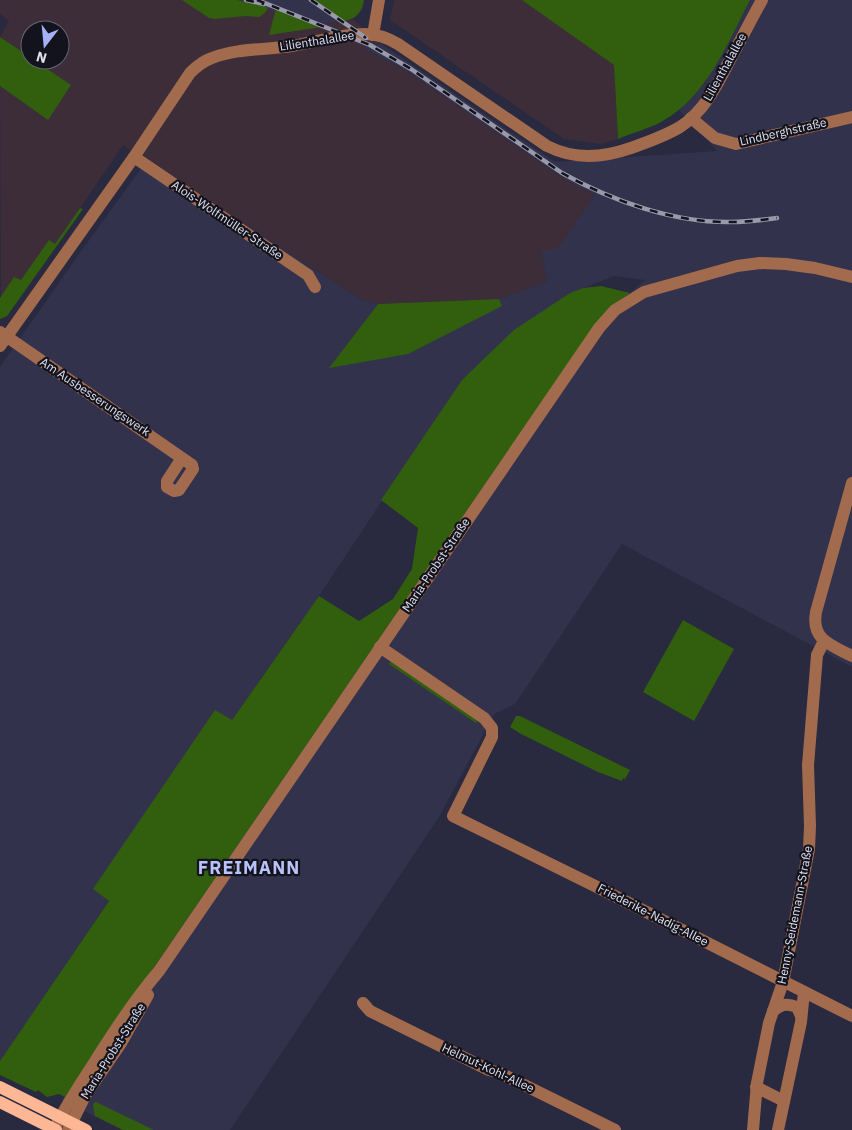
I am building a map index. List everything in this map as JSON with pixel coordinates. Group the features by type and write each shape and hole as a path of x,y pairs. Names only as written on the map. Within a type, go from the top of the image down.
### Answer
{"main road":[{"path":"0,1087 61,1126"},
{"path":"0,1102 61,1126 86,1130"}],"street":[{"path":"372,34 379,0"},
{"name":"Lilienthalallee","path":"2,339 134,157 190,73 206,60 229,53 372,34 398,44 538,140 562,152 595,157 618,153 663,136 681,126 702,108 714,92 762,0"},
{"name":"Lindberghstraße","path":"691,118 715,138 736,144 852,117"},
{"name":"Alois-Wolfmüller-Straße","path":"134,157 308,275 315,287"},
{"name":"Maria-Probst-Straße","path":"61,1126 86,1094 121,1043 159,972 593,336 615,310 644,292 737,266 760,263 786,264 815,268 852,277"},
{"name":"Maria-Probst-Straße","path":"786,264 852,285"},
{"name":"Am Ausbesserungswerk","path":"2,339 187,461"},
{"path":"852,482 816,612 815,627 824,641 852,656"},
{"name":"Henny-Seidemann-Straße","path":"753,1130 756,1087 769,1023 783,982 809,849 809,747 817,655 824,641"},
{"name":"Friederike-Nadig-Allee","path":"380,647 484,718 492,728 492,737 453,816 604,890 852,1016"},
{"name":"Henny-Seidemann-Straße","path":"778,1130 804,992"},
{"name":"Helmut-Kohl-Allee","path":"363,1002 370,1011 488,1070 500,1073 615,1130"},
{"path":"773,1011 781,1005 787,1004 798,1008 801,1016"},
{"path":"756,1087 784,1101"}],"shaded area":[{"path":"0,0 224,0 271,11 315,26 353,19 380,43 362,48 405,70 569,182 595,195 558,248 541,251 547,281 499,299 378,304 360,299 123,145 7,316 1,320 0,86 47,119 71,85 49,70 70,70 70,20 20,20 20,50 0,37 9,21 0,14"},
{"path":"224,0 364,0 363,9 353,19 315,26"},
{"path":"394,0 522,0 614,62 618,139 600,144 564,139 390,20"},
{"path":"750,0 852,0 852,667 622,544 515,704 494,714 439,817 230,1130 122,1130 62,1100 586,337 612,306 645,280 614,276 570,293 462,380 319,596 231,721 0,1061 0,367 77,257 147,160 360,299 378,304 330,367 502,306 499,299 547,281 541,251 595,195 569,182 405,70 361,47 380,43 555,162 717,151 679,110 705,83"}],"green space":[{"path":"182,0 237,0 268,7 265,13 259,17 245,16 215,19 209,18"},
{"path":"315,0 364,0 358,14 352,19 344,21"},
{"path":"522,0 750,0 714,68 691,99 661,122 618,139 614,65"},
{"path":"276,9 320,25 321,27 269,35"},
{"path":"0,37 20,50 20,70 49,70 71,85 48,120 0,86"},
{"path":"80,208 83,209 7,316 0,319 0,298 14,277 21,280 49,240 55,244"},
{"path":"601,286 630,293 612,306 586,337 65,1097 59,1094 47,1097 38,1090 36,1092 0,1075 0,1061 109,901 93,889 215,710 232,720 319,596 359,621 393,599 412,569 418,528 381,500 462,380 514,330 570,293 583,288"},
{"path":"499,299 502,306 408,354 329,368 378,304"},
{"path":"683,620 734,649 694,721 643,692"},
{"path":"392,660 479,719 476,723 389,664"},
{"path":"516,716 520,716 630,770 622,781 598,772 510,727"},
{"path":"95,1102 154,1130 123,1130 95,1116 93,1105"}],"railway":[{"path":"246,0 264,4"},
{"path":"257,0 370,45 411,69 562,173 601,193 644,208 688,219 731,222 777,218"},
{"path":"311,0 366,38"}],"district":[{"name":"FREIMANN","path":"249,868"}]}
